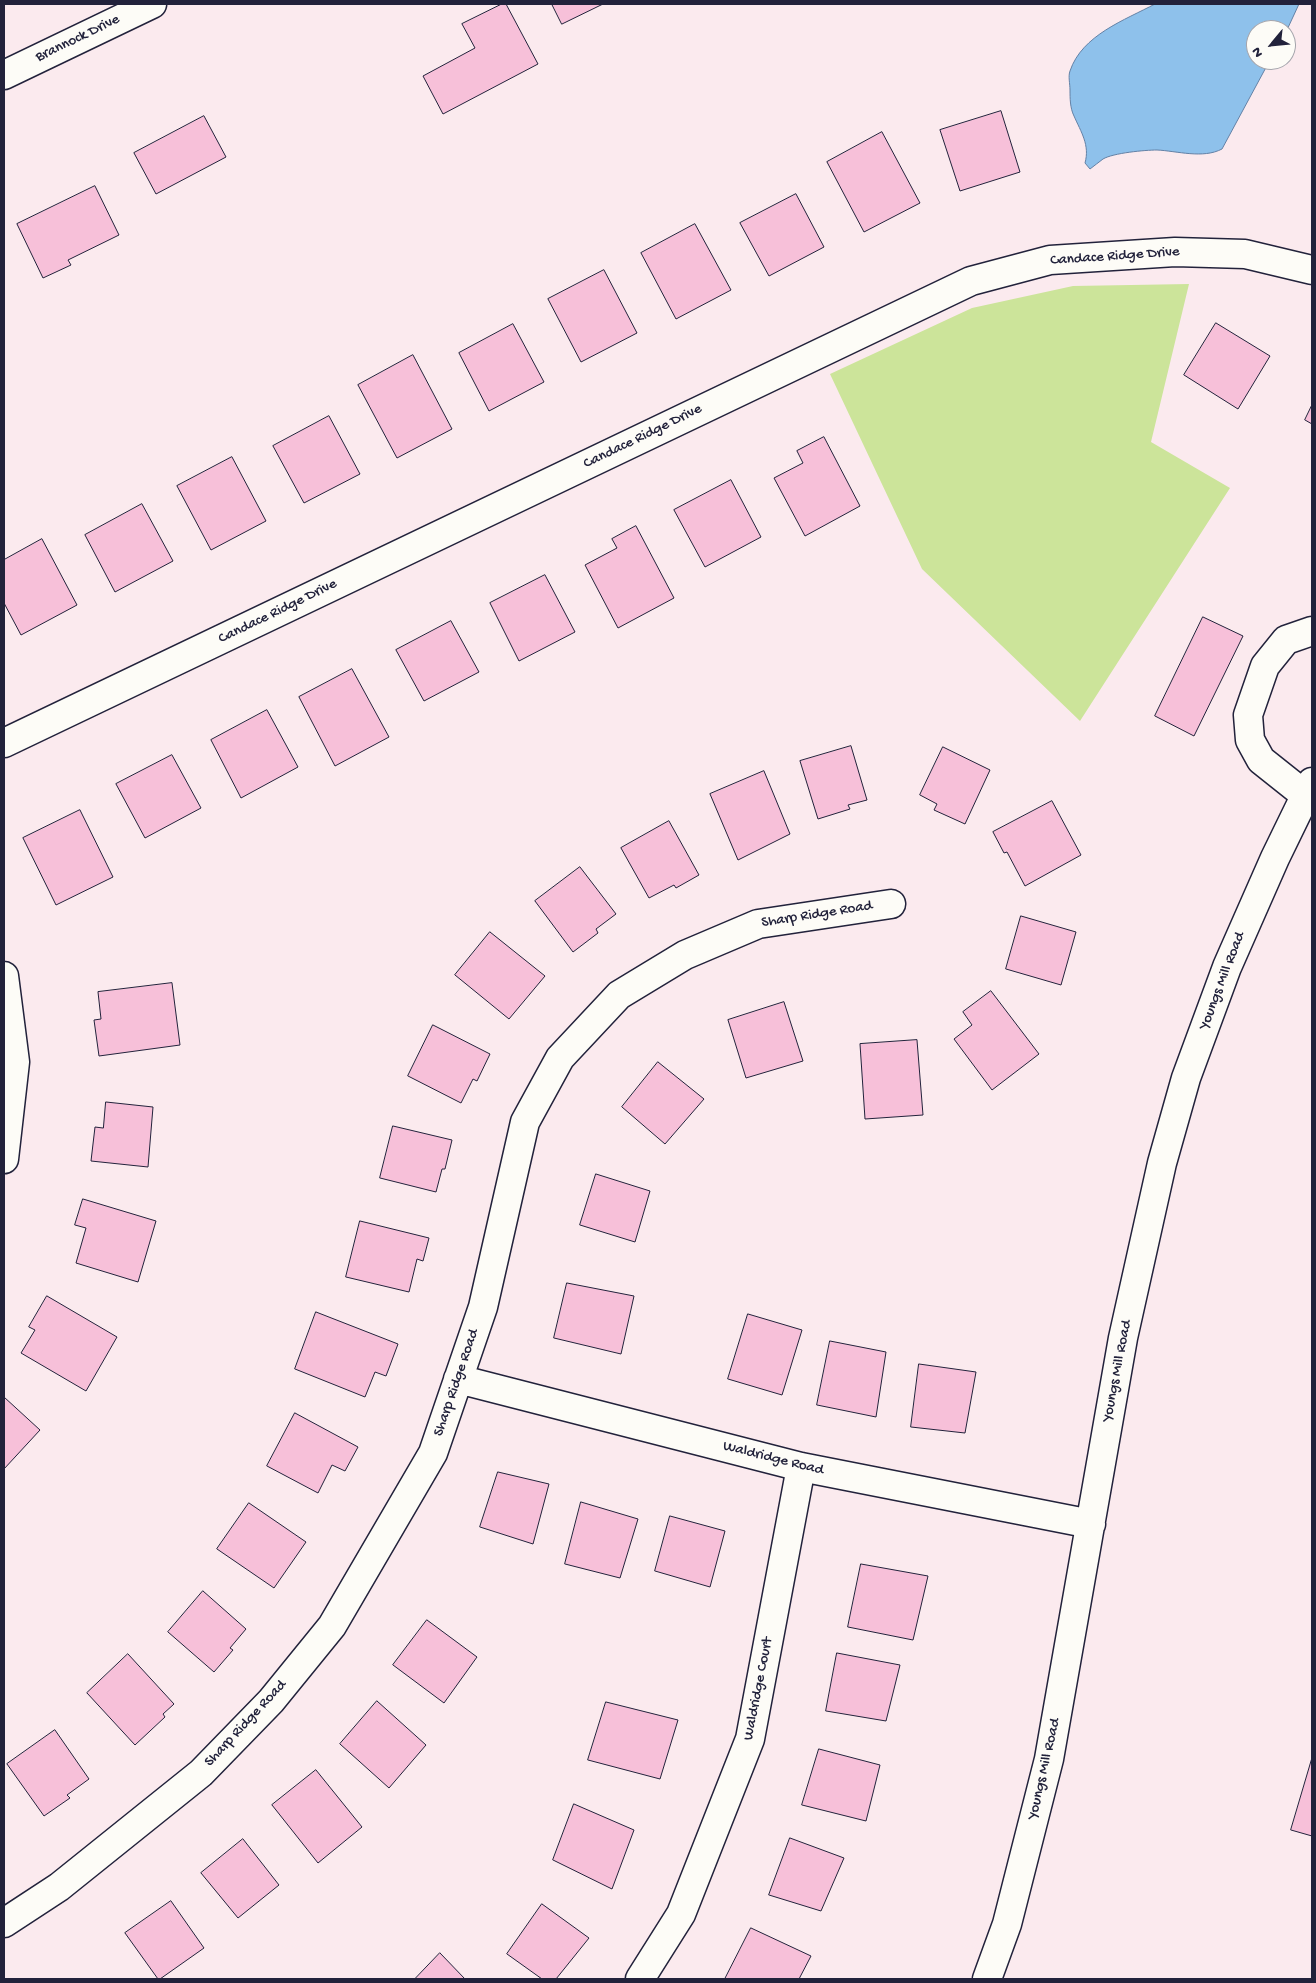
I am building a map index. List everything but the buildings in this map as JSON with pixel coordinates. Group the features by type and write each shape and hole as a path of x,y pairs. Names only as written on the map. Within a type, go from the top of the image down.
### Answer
{"street":[{"name":"Brannock Drive","path":"4,75 152,4"},
{"name":"Candace Ridge Drive","path":"4,743 971,281 1050,260 1175,252 1245,254 1312,270"},
{"path":"1308,789 1261,760 1250,740 1248,715 1265,666 1286,640 1312,630"},
{"name":"Youngs Mill Road","path":"987,1979 1007,1924 1049,1759 1123,1338 1162,1163 1186,1078 1227,967 1308,789"},
{"name":"Sharp Ridge Road","path":"4,1923 59,1887 201,1773 271,1701 332,1626 433,1453 483,1307 525,1122 560,1058 619,995 685,955 758,924 890,904"},
{"path":"4,976 15,1062 4,1159"},
{"name":"Waldridge Road","path":"458,1379 801,1467 1091,1524"},
{"name":"Waldridge Court","path":"640,1979 681,1914 750,1739 801,1467"}],"green space":[{"path":"1189,284 1151,442 1230,488 1080,721 922,569 830,374 972,308 1073,286"}],"water":[{"path":"1155,4 1299,4 1292,20 1246,20 1246,70 1265,70 1222,149 1207,154 1157,150 1129,152 1103,159 1090,169 1085,163 1086,144 1071,106 1070,71 1076,58 1094,38"}]}
